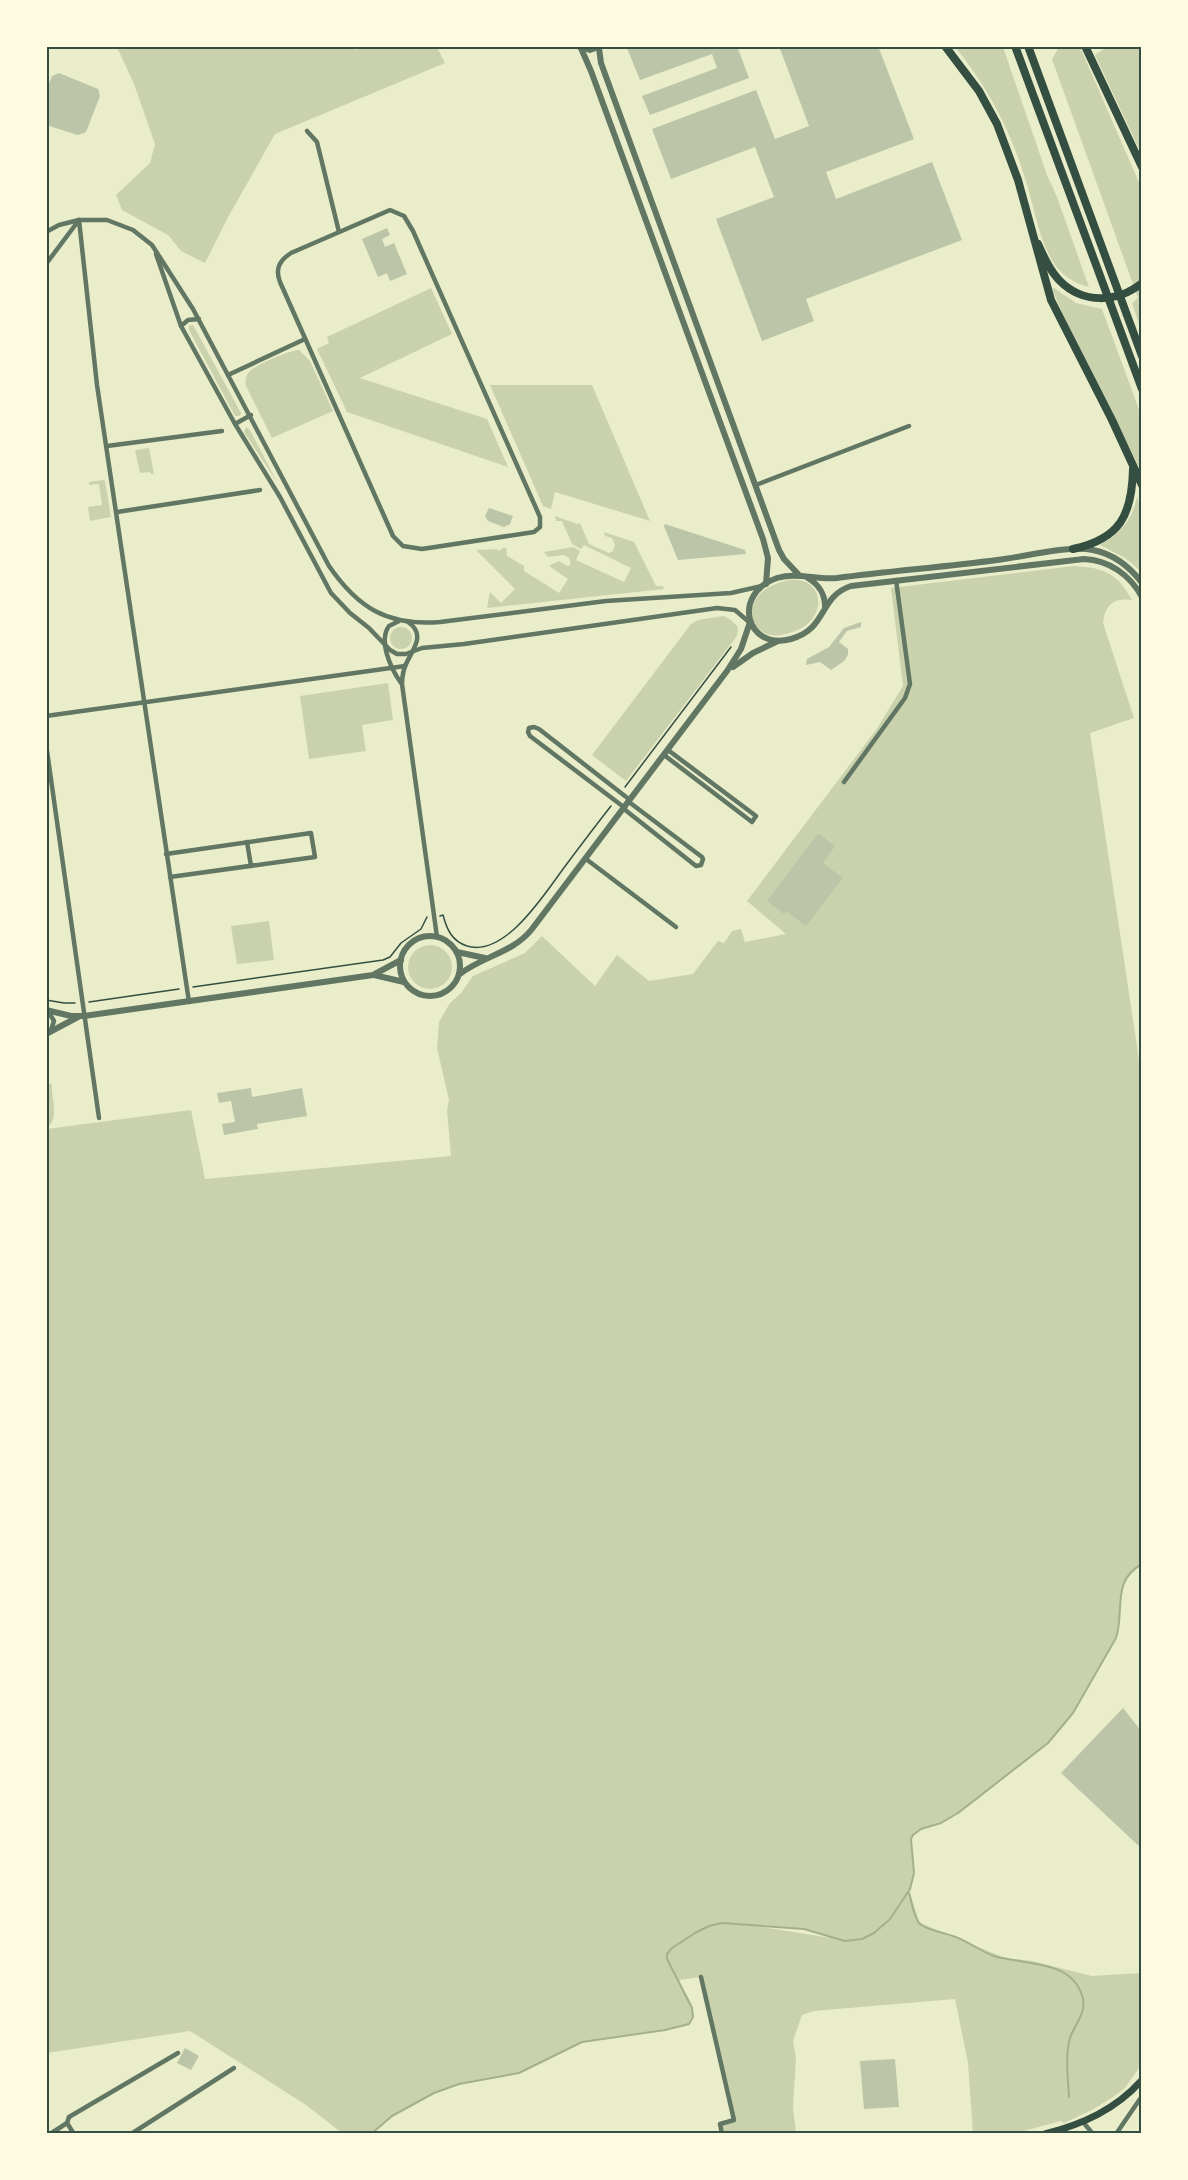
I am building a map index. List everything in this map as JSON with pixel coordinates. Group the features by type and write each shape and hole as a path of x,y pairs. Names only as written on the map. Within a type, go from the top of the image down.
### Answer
{"highway":[{"path":"945,46 975,86 993,116 1014,166 1044,278 1055,309 1142,485"},
{"path":"1015,46 1142,389"},
{"path":"1028,46 1142,356"},
{"path":"1085,46 1142,167"},
{"path":"1029,224 1054,273 1063,284 1078,294 1094,298 1110,298 1125,294 1142,283"},
{"path":"1073,549 1094,544 1112,532 1121,522 1132,496 1133,465"}],"main road":[{"path":"1045,2133 1083,2122 1122,2100 1142,2080"}],"street":[{"path":"580,46 590,50 600,47 602,67 782,555 801,575 812,581 821,591 824,610"},
{"path":"373,975 404,982 418,993 435,996 451,988 460,974 485,958 508,949 526,936 586,860 727,671 741,649 750,622 748,611 753,596 764,585 768,558 763,539 580,46"},
{"path":"307,131 317,142 339,232"},
{"path":"390,210 406,218 540,517 538,529 528,533 422,549 408,548 400,544 393,536 279,279 278,267 282,260 291,253 339,232 390,210"},
{"path":"46,232 59,225 79,220 101,219 114,222 140,234 155,249 187,297 336,577 368,608 380,615 403,621 413,626 418,633 418,642 405,666 402,684 437,937"},
{"path":"46,264 79,220"},
{"path":"79,220 93,352 189,1002"},
{"path":"155,249 181,326 235,424 280,497 328,589 345,608 393,652 401,655 413,650 717,608 735,610 762,635 778,641"},
{"path":"181,326 188,320 199,319"},
{"path":"228,375 305,339"},
{"path":"235,424 251,415"},
{"path":"756,485 909,426"},
{"path":"107,446 222,431"},
{"path":"117,512 260,490"},
{"path":"402,684 392,668 384,638 387,629 393,623 403,621 440,622 615,600 731,593 764,585 778,578 801,575 821,579 837,578 1073,549 1091,550 1112,556 1142,583"},
{"path":"727,671 753,653 778,641 807,633 818,622 833,596 844,589 896,580 1091,559 1106,563 1121,572 1142,597"},
{"path":"844,782 909,690 896,580"},
{"path":"46,716 405,666"},
{"path":"621,793 539,729 529,728 528,734 533,739 615,800 627,805 702,857 701,865 696,866 627,805 621,793"},
{"path":"46,744 82,1002 81,1016 90,1056 99,1118"},
{"path":"666,753 734,798 756,816 752,822 666,753"},
{"path":"729,805 734,798"},
{"path":"166,854 311,833 315,857 170,877"},
{"path":"248,843 251,866"},
{"path":"586,860 676,927"},
{"path":"404,982 401,960 406,949 416,940 428,936 447,942 456,952 460,962 460,974"},
{"path":"456,952 485,958"},
{"path":"46,1010 81,1016 189,1002 373,975 401,960"},
{"path":"46,1010 54,1021 54,1026 48,1033"},
{"path":"48,1033 81,1016"},
{"path":"701,1977 734,2120 720,2124 722,2133"},
{"path":"50,2133 67,2123 69,2117 178,2053"},
{"path":"131,2133 234,2068"},
{"path":"1116,2133 1142,2096"},
{"path":"1083,2122 1094,2133"},
{"path":"67,2123 74,2133"}],"path":[{"path":"621,793 731,647"},
{"path":"442,915 448,933 462,944 474,948 490,944 507,935 527,916 615,800"},
{"path":"46,1000 64,1004 82,1002 382,960 390,957 401,943 421,929 425,918"}],"green space":[{"path":"361,46 437,47 445,63 275,134 205,263 181,251 168,235 122,210 116,195 150,163 155,144 134,84 117,47 350,47 357,50"},
{"path":"955,47 1003,47 1089,287 1069,278 1053,262 1043,242 1024,175 1004,123 977,76"},
{"path":"1057,47 1080,47 1141,187 1141,330 1132,303 1138,298 1052,59"},
{"path":"1107,47 1141,47 1141,153 1095,55"},
{"path":"431,288 452,334 360,378 487,419 508,467 347,412 317,349 329,343 327,337"},
{"path":"1054,288 1076,303 1102,309 1141,415 1141,471 1066,321 1052,289"},
{"path":"193,325 241,413 240,416 235,416 189,330 189,326"},
{"path":"299,350 310,361 333,411 272,438 246,386 246,377 249,372 265,362"},
{"path":"490,385 592,385 650,521 555,492 551,509 543,506"},
{"path":"246,427 250,430 277,482 244,432"},
{"path":"149,448 154,474 140,473 135,450"},
{"path":"103,480 111,517 90,521 88,507 102,505 99,484 89,485 89,482"},
{"path":"1137,496 1141,508 1141,571 1125,558 1100,545 1114,536 1129,519"},
{"path":"555,516 580,523 589,544 609,553 613,551 615,545 612,538 605,536 604,532 634,542 656,586 663,586 664,589 487,608 490,592 501,603 515,589 476,550 497,549 498,551 506,547 507,556 524,566 524,571 559,593 568,579 549,566 559,561 568,566 571,564 569,558 564,555 548,557 544,552 573,547 580,551 576,560 624,582 631,568 584,545 581,549 572,544 562,521 556,521"},
{"path":"1074,566 1094,568 1109,574 1121,584 1132,600 1125,599 1111,604 1106,611 1103,623 1134,718 1090,733 1142,1080 1141,1564 1126,1579 1121,1597 1116,1638 1066,1723 1048,1743 969,1806 947,1820 921,1829 913,1835 911,1839 914,1873 909,1891 920,1923 1005,1958 1032,1961 1092,1976 1141,1973 1141,2065 1125,2088 1092,2110 1064,2123 1061,2121 1016,2133 973,2133 968,2063 955,1999 814,2011 802,2015 793,2041 796,2058 793,2107 796,2133 723,2133 720,2124 734,2120 700,1977 679,1980 693,2011 692,2020 686,2026 582,2042 519,2073 459,2084 434,2093 392,2116 371,2133 342,2133 306,2105 190,2031 47,2053 47,1129 191,1110 205,1179 451,1156 447,1110 449,1100 437,1048 439,1022 450,1003 461,993 473,976 525,953 542,936 595,986 617,955 649,981 693,974 718,941 724,943 732,931 741,929 745,942 786,934 747,901 876,730 903,686 891,588","holes":["744,1924 804,1929 831,1938"]},
{"path":"789,580 802,580 811,585 816,592 817,611 802,628 784,634 770,635 763,632 754,622 752,609 754,603 766,589"},
{"path":"724,616 738,627 737,636 626,781 592,755 691,624 698,620"},
{"path":"401,627 409,630 412,638 409,646 401,649 393,646 390,638 393,630"},
{"path":"388,683 393,720 362,725 366,751 309,759 300,696"},
{"path":"269,921 274,960 237,964 231,926"},
{"path":"430,945 439,946 446,951 451,958 451,976 446,983 439,988 430,989 421,988 414,983 409,976 408,967 409,958 414,951 421,946"},
{"path":"47,1082 52,1085 54,1110 51,1124 47,1126"}],"building":[{"path":"630,46 737,46 749,78 650,115 642,96 717,68 712,54 640,80 627,48"},
{"path":"779,46 878,46 914,139 826,172 836,199 932,162 962,240 806,299 814,321 762,341 716,219 774,197 755,147 671,179 652,129 756,90 775,139 809,126"},
{"path":"59,73 98,89 100,96 86,132 78,135 46,125 46,91 52,76"},
{"path":"387,228 390,235 382,239 385,247 394,243 407,274 390,281 387,273 378,277 362,239"},
{"path":"489,508 513,516 510,524 504,527 488,521 485,516"},
{"path":"665,524 745,550 746,554 678,560"},
{"path":"861,622 861,627 847,631 839,642 848,649 848,655 844,661 831,670 820,662 806,665 807,659 829,647 844,628"},
{"path":"818,833 835,846 823,863 843,878 806,926 786,911 784,914 767,901"},
{"path":"251,1088 252,1097 302,1088 307,1116 257,1124 258,1129 224,1135 222,1124 235,1122 231,1101 219,1103 217,1093"},
{"path":"1123,1708 1142,1732 1142,1849 1061,1773"},
{"path":"185,2048 199,2056 191,2070 177,2063"},
{"path":"895,2059 899,2107 864,2109 860,2061"}],"waterway":[{"path":"371,2134 392,2116 434,2093 459,2084 519,2073 582,2042 665,2030 689,2024 693,2017 692,2008 667,1959 667,1954 672,1948 709,1926 722,1923 804,1929 845,1941 862,1939 874,1933 890,1919 910,1889 914,1873 911,1839 913,1835 921,1829 941,1823 958,1813 1048,1743 1073,1713 1116,1638 1121,1597 1126,1579 1142,1564"},
{"path":"909,1893 917,1920 926,1928 958,1938 994,1956 1057,1969 1076,1983 1082,1995 1083,2007 1068,2045 1069,2097"}]}
